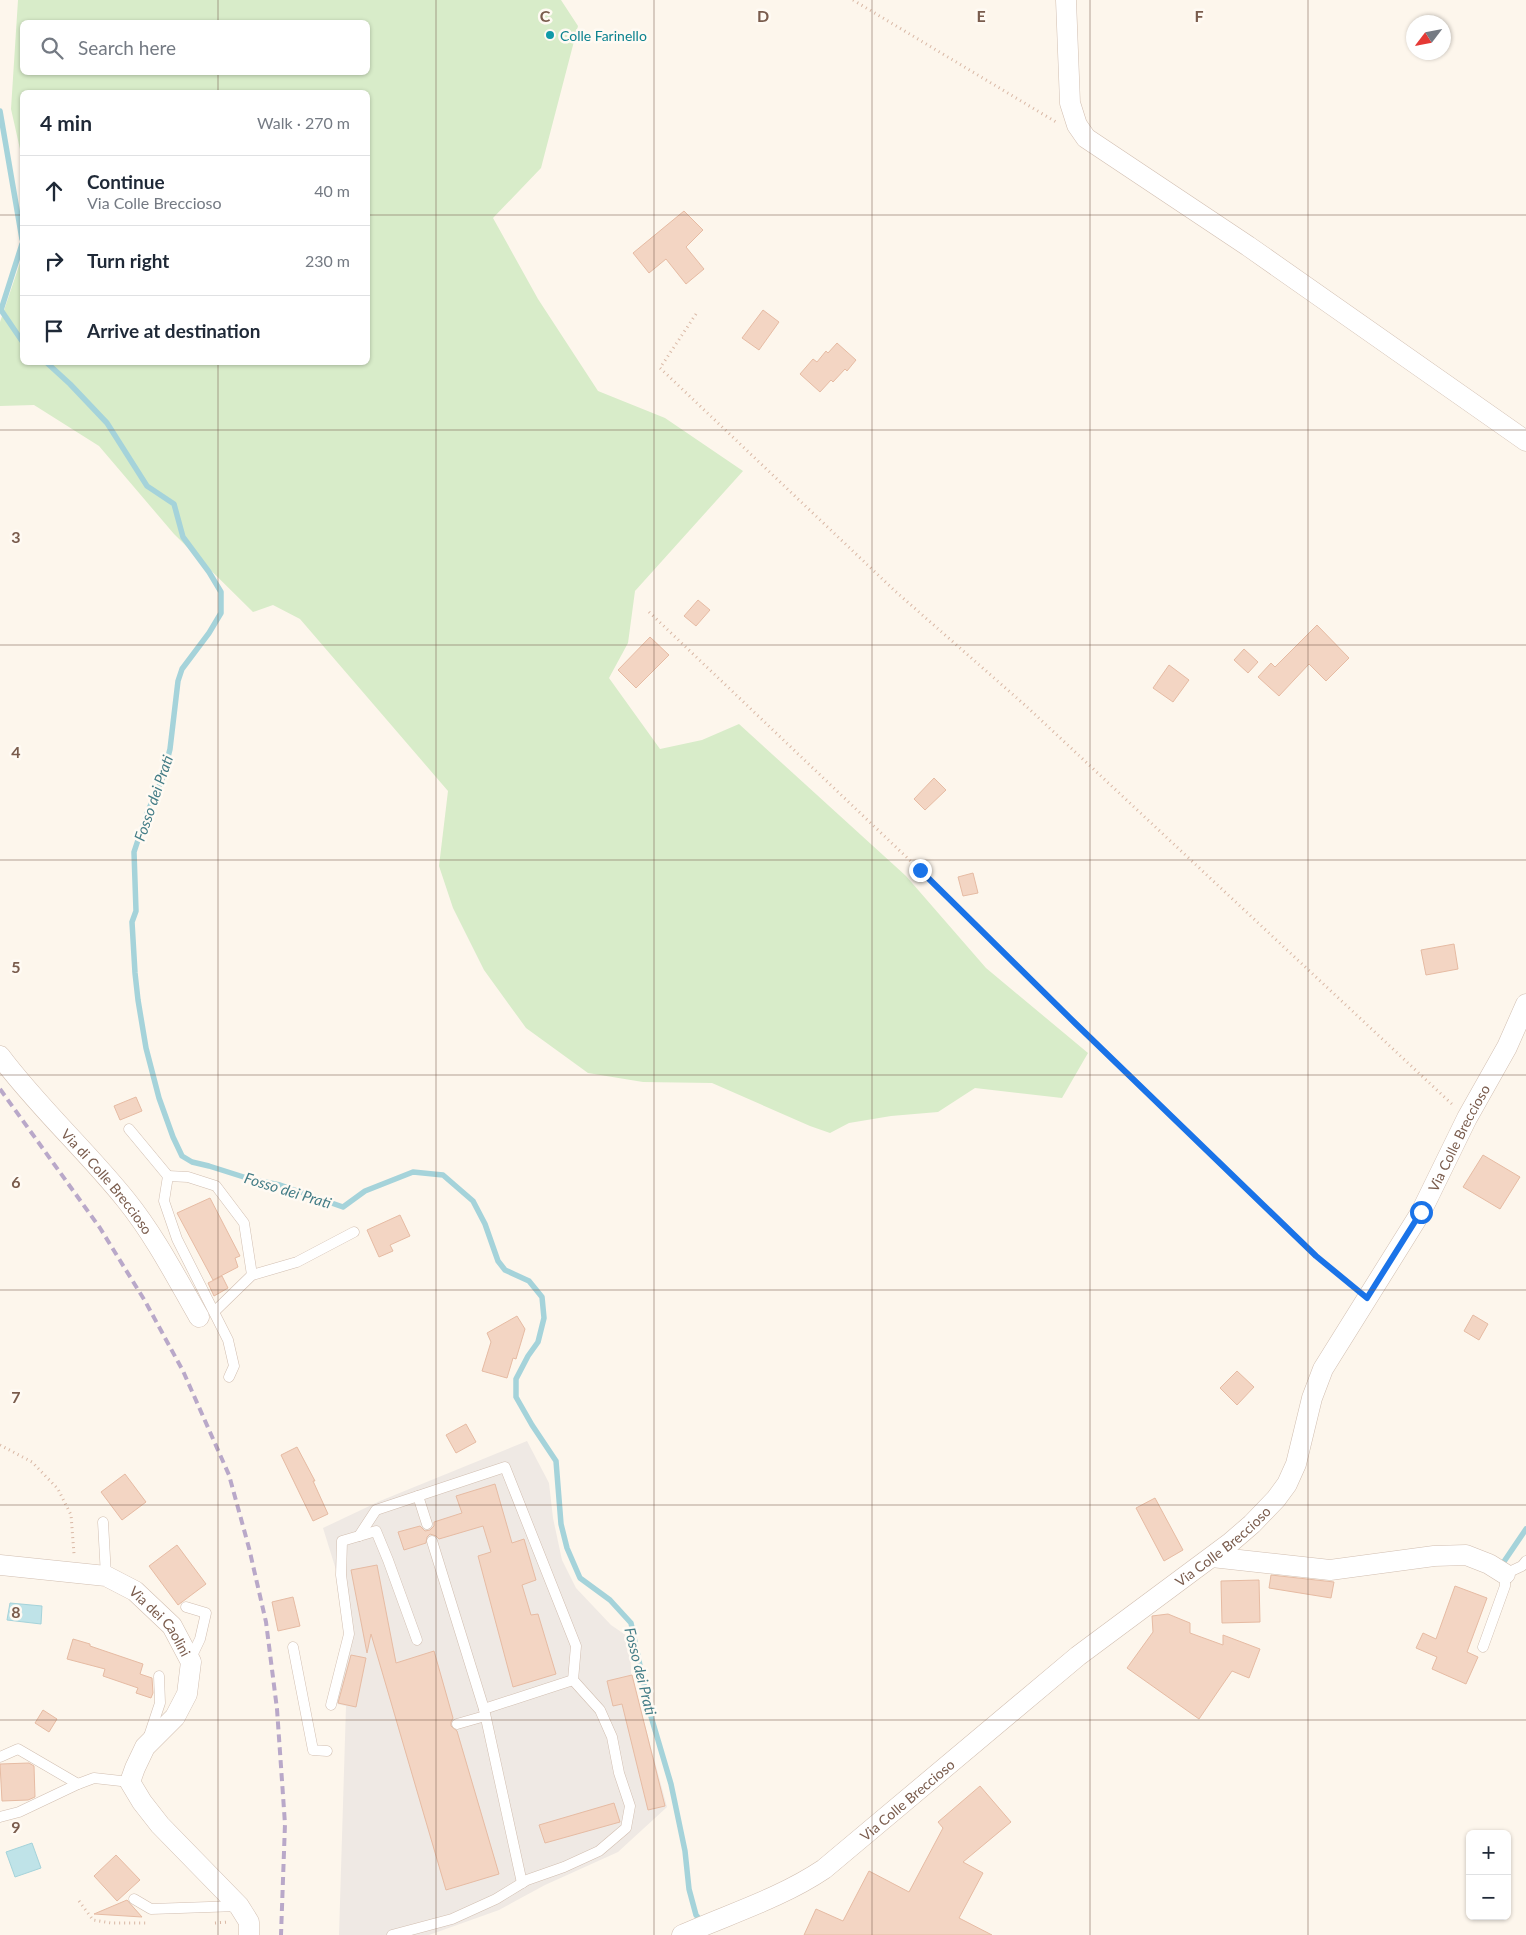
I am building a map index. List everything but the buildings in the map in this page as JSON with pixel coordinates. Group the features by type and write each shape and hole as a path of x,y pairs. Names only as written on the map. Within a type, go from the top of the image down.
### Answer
{"street":[{"path":"1066,0 1070,103 1074,118 1086,138 1256,251 1526,441"},
{"name":"Via Colle Breccioso","path":"687,1933 774,1896 809,1879 824,1869 1078,1656 1160,1593 1212,1557 1252,1524 1276,1499 1287,1484 1298,1458 1310,1405 1330,1354 1421,1212 1467,1118 1507,1047 1526,1004"},
{"name":"Via di Colle Breccioso","path":"0,1056 48,1114 126,1199 207,1314"},
{"path":"1212,1557 1330,1570 1434,1556 1466,1556 1489,1564 1505,1574"},
{"name":"Via dei Caolini","path":"0,1565 106,1576 135,1591 172,1626 190,1660 187,1694 175,1717 146,1747 130,1782"},
{"path":"130,1782 142,1802 160,1825 239,1906 249,1922 248,1935"}],"lane":[{"path":"130,1129 168,1176 164,1201 207,1314 228,1340 234,1366 229,1377"},
{"path":"168,1176 188,1177 216,1186 244,1223 252,1275"},
{"path":"207,1314 252,1275 297,1262 354,1232"},
{"path":"359,1536 376,1510 506,1467 576,1646 573,1680 600,1710 612,1737 619,1773 630,1806 626,1828 599,1851 522,1883 496,1899 452,1919 392,1935"},
{"path":"418,1496 427,1524"},
{"path":"103,1522 106,1576"},
{"path":"331,1705 349,1634 341,1575 342,1541 376,1531 417,1640"},
{"path":"432,1541 484,1713 522,1883"},
{"path":"1483,1647 1505,1586 1505,1574 1522,1566 1526,1561"},
{"path":"186,1607 206,1612 200,1639 190,1660"},
{"path":"293,1647 313,1750 327,1751"},
{"path":"146,1747 160,1703 159,1676"},
{"path":"457,1724 573,1680"},
{"path":"0,1757 18,1749 78,1784"},
{"path":"0,1817 19,1812 94,1778 130,1782"},
{"path":"134,1899 151,1909 239,1906"}],"path":[{"path":"853,0 1060,125"},
{"path":"696,314 660,368 895,591 1026,706 1467,1118"},
{"path":"649,612 920,870 1302,1242 1367,1298"},
{"path":"0,1445 32,1462 58,1489 71,1515 76,1572"}],"shaded area":[{"path":"527,1441 549,1483 553,1518 562,1560 576,1588 611,1625 630,1638 631,1673 667,1807 618,1852 545,1885 499,1910 429,1935 339,1935 346,1706 337,1704 345,1649 341,1586 323,1528 380,1501"}],"green space":[{"path":"18,0 561,0 578,26 541,168 493,218 538,299 598,391 665,418 743,471 635,591 628,643 609,678 660,749 702,740 739,724 906,876 986,968 1088,1053 1062,1098 975,1088 938,1112 891,1116 849,1123 830,1133 712,1083 643,1082 588,1073 526,1028 484,970 453,908 439,866 448,791 300,619 273,605 253,612 174,534 99,446 34,405 0,406 0,322 20,263 20,365 370,365 370,90 20,90 20,149 11,109"}],"water":[{"path":"10,1603 42,1606 41,1624 7,1620"},
{"path":"32,1843 41,1868 15,1877 6,1852"}],"waterway":[{"name":"Fosso dei Prati","path":"0,111 20,227"},
{"name":"Fosso dei Prati","path":"20,250 1,310 20,338"},
{"name":"Fosso dei Prati","path":"49,365 107,423 147,486 174,504 183,537 221,592 221,613 209,633 182,669 178,681 170,749 163,777 147,813 134,852 136,911 132,922 138,1000 146,1048 159,1098 173,1137 182,1156 192,1162 250,1179 280,1185 343,1207 365,1191 413,1172 443,1175 473,1201 485,1224 498,1261 505,1270 529,1281 542,1297 544,1318 538,1342 516,1379 516,1397 556,1461 561,1524 567,1548 580,1578 610,1600 631,1623 650,1713 671,1784 685,1851 689,1889 696,1915 702,1922"},
{"path":"1503,1563 1526,1529"}],"railway":[{"path":"0,1089 100,1228 145,1301 183,1371 229,1475 249,1548 266,1622 277,1709 285,1824 281,1935"}],"place":[{"name":"Colle Farinello","path":"550,35"}],"route":[{"path":"920,870 1316,1256 1367,1298 1421,1212"}]}
